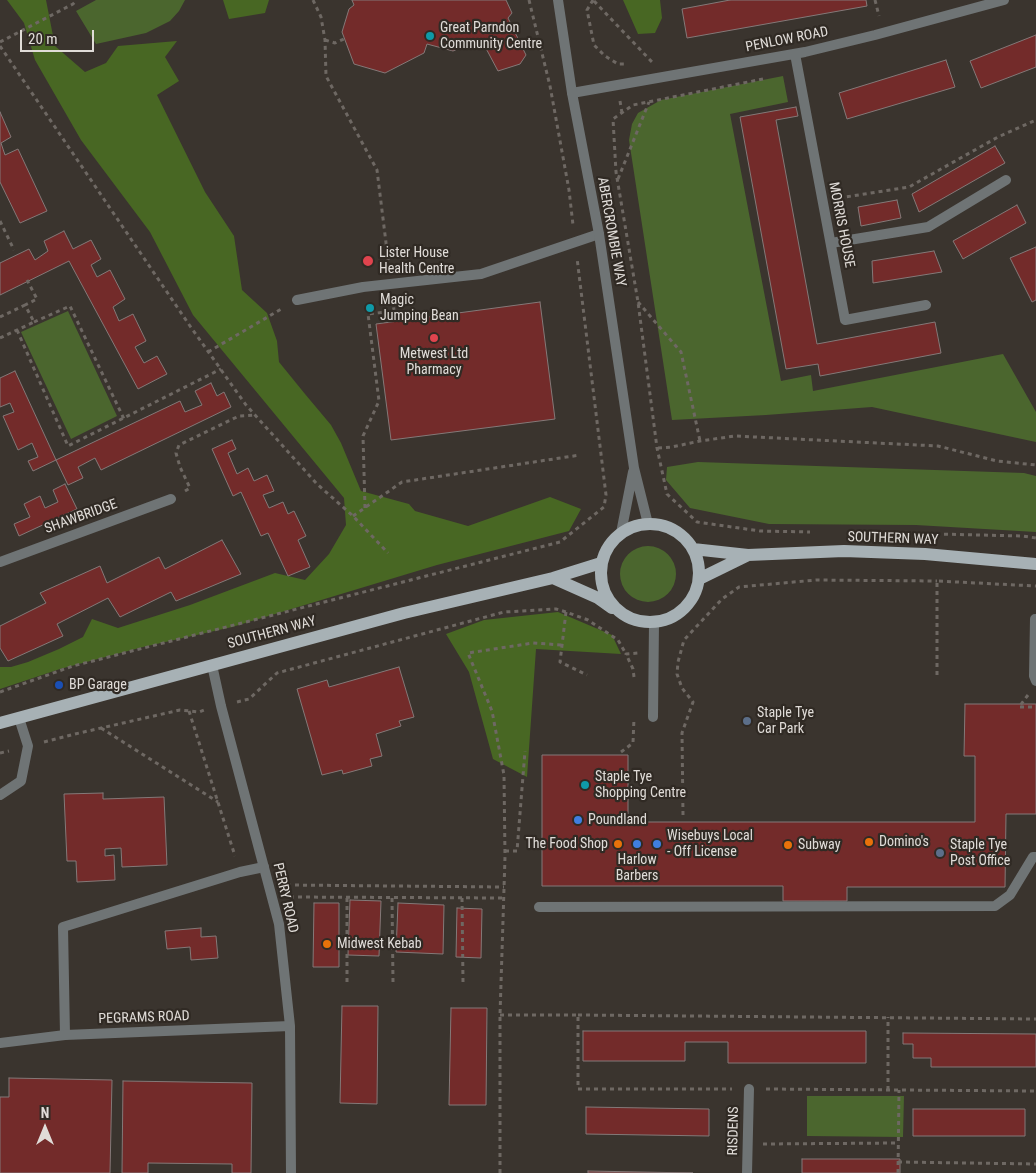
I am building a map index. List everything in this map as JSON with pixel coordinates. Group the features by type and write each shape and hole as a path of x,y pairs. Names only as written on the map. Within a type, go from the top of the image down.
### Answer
{"main road":[{"path":"553,578 598,598 620,613 631,619 654,623 671,618 685,609 695,595 699,579 699,563 693,549 685,538 674,530 661,525 648,524 634,526 621,533 612,541 601,563 601,577 604,591 610,603 620,613"},
{"name":"SOUTHERN WAY","path":"693,549 748,555 853,551 925,554 1036,564"},
{"name":"SOUTHERN WAY","path":"699,579 748,555"},
{"name":"SOUTHERN WAY","path":"0,722 404,613 553,578 601,563"}],"street":[{"name":"ABERCROMBIE WAY","path":"558,0 572,93 599,234 634,468 648,524"},
{"name":"PENLOW ROAD","path":"572,93 795,54 875,35 998,1"},
{"name":"MORRIS HOUSE","path":"795,54 845,320 926,305"},
{"path":"831,243 928,227 1006,180"},
{"path":"297,300 363,287 481,274 599,234"},
{"name":"ABERCROMBIE WAY","path":"621,533 634,468"},
{"name":"SHAWBRIDGE","path":"0,562 171,499"},
{"path":"1035,619 1035,678"},
{"path":"653,717 654,623"},
{"name":"PERRY ROAD","path":"212,665 221,706 279,924 290,1026 291,1173"},
{"path":"0,795 21,781 28,746 20,718"},
{"path":"539,907 995,906 1010,895 1033,858 1036,857"},
{"path":"65,1035 63,927 240,872 264,867"},
{"name":"PEGRAMS ROAD","path":"0,1044 65,1035 290,1026"},
{"name":"RISDENS","path":"747,1173 749,1089"}],"path":[{"path":"77,0 0,44 208,352 246,405 316,484 353,516 388,553"},
{"path":"313,0 321,17 325,40 326,76 378,170 394,311 368,314 380,400 364,436 365,508"},
{"path":"0,692 73,666 560,542 604,507 606,495 569,190 550,86 529,0"},
{"path":"627,64 618,64 605,56 594,45 587,10 594,0 654,64 645,64"},
{"path":"325,40 335,42 344,39"},
{"path":"798,72 633,105 613,120 618,180 638,302 657,448 667,494 697,522 760,531 818,532"},
{"path":"618,180 649,102"},
{"path":"823,200 909,187 998,137 1036,120"},
{"path":"0,221 14,250"},
{"path":"0,317 38,300 27,280"},
{"path":"208,352 297,300"},
{"path":"638,302 681,352 700,441"},
{"path":"25,305 34,322"},
{"path":"0,338 70,306 124,418"},
{"path":"17,330 68,446 221,369"},
{"path":"171,499 190,488 176,453 179,445 239,416 255,415"},
{"path":"657,448 735,436 938,446 998,461 1036,465"},
{"path":"353,516 402,482 580,454"},
{"path":"935,534 1036,538"},
{"path":"683,815 682,733 693,702 682,688 677,674 678,662 684,640 722,599 739,587 816,580 937,581 1036,586"},
{"path":"937,581 937,675"},
{"path":"0,753 180,710 199,712 250,699 277,673 504,612 556,609 566,612 588,620 618,640 626,654"},
{"path":"566,612 560,662 587,675"},
{"path":"500,1173 500,1015 505,851 504,775 492,711 468,653 533,643 562,645"},
{"path":"1030,692 1019,707 1036,707"},
{"path":"189,711 240,872"},
{"path":"100,728 218,802"},
{"path":"505,851 517,850 525,751"},
{"path":"269,884 504,886"},
{"path":"272,897 504,898"},
{"path":"347,898 347,982"},
{"path":"392,898 393,982"},
{"path":"462,898 463,982"},
{"path":"578,1015 1036,1019"},
{"path":"888,1017 888,1090"},
{"path":"898,1173 899,1090"},
{"path":"748,1144 898,1143"},
{"path":"898,1162 1036,1164"}],"green space":[{"path":"7,0 46,0 55,46 85,72 106,63 118,46 177,41 165,57 179,81 157,95 205,192 234,236 242,290 267,313 277,341 279,362 331,425 341,443 361,491 409,504 415,511 468,526 550,497 581,509 569,531 437,565 232,627 143,647 60,669 0,689 0,667 11,667 28,662 83,637 92,619 118,628 190,605 275,573 305,580 329,554 346,525 344,498 193,315 150,232 81,140 35,60 24,23"},
{"path":"96,0 185,0 179,11 170,21 146,33 96,44 76,11"},
{"path":"223,0 269,0 265,13 229,19"},
{"path":"623,0 660,0 662,18 655,33 638,34"},
{"path":"783,76 788,102 730,114 781,381 811,375 813,391 1003,354 1036,412 1036,442 872,407 672,420 629,140 632,124 638,113 661,100"},
{"path":"68,311 117,416 71,439 21,332"},
{"path":"698,462 1024,473 1036,476 1036,532 916,525 769,524 690,508 666,480 667,467"},
{"path":"643,546 653,546 668,554 674,563 676,574 674,585 668,594 653,602 643,602 632,597 625,590 620,579 620,569 625,558 632,551"},
{"path":"558,612 612,635 621,654 536,649 527,777 493,759 469,672 446,634 484,620"},
{"path":"807,1096 904,1096 903,1137 807,1136"}],"building":[{"name":"Great Parndon Community Centre","path":"352,0 506,0 512,13 508,18 526,55 520,64 498,71 481,39 453,51 427,44 424,53 385,73 354,64 342,32 349,9 354,5"},
{"path":"730,0 866,0 867,6 687,38 682,9"},
{"path":"1036,35 1036,67 981,88 970,61"},
{"path":"946,60 955,87 847,119 839,93"},
{"path":"796,107 798,116 776,120 817,344 935,322 941,353 820,376 818,364 786,369 740,117"},
{"path":"0,112 11,137 1,143 5,155 18,149 47,211 20,223 0,182"},
{"path":"995,146 1005,163 919,212 912,194"},
{"path":"897,200 901,218 861,226 858,207"},
{"path":"1017,205 1026,223 963,259 953,241"},
{"path":"64,231 73,249 91,240 101,259 91,265 97,277 110,270 125,299 113,307 119,321 133,314 146,341 135,347 144,363 157,356 167,374 138,389 69,261 0,295 0,263 29,249 35,260 48,251 44,241"},
{"path":"1036,247 1036,300 1032,302 1010,258"},
{"path":"934,251 942,272 873,283 872,261"},
{"name":"Lister House Health Centre","path":"540,302 555,419 391,440 376,324"},
{"path":"15,371 56,460 33,471 28,461 38,457 32,443 18,450 3,416 14,412 10,403 0,407 0,378"},
{"path":"211,383 217,396 224,392 231,407 101,470 95,458 78,467 83,478 68,485 56,460 180,401 185,412 202,405 195,391"},
{"path":"232,440 236,449 228,453 237,474 248,468 254,481 267,475 274,491 263,495 269,508 283,502 288,514 294,511 306,536 298,540 310,567 288,576 268,533 261,536 241,492 233,496 212,449"},
{"path":"65,484 77,509 19,536 14,524 30,517 24,504 40,496 45,508 58,502 53,490"},
{"path":"222,540 241,574 176,601 171,592 120,617 108,598 57,624 63,636 8,661 0,648 0,626 46,603 40,593 100,566 107,583 159,557 165,569"},
{"path":"399,667 414,717 399,721 401,726 376,734 382,756 370,759 372,766 343,774 342,770 322,775 297,689 327,680 329,687"},
{"name":"Staple Tye Shopping Centre","path":"965,704 1036,704 1036,814 1006,814 1005,887 847,887 847,901 783,901 783,886 542,886 542,755 628,755 628,822 975,822 975,756 964,756"},
{"path":"103,793 103,799 164,797 167,865 122,867 121,848 105,849 105,856 114,855 115,880 77,882 76,861 67,861 64,794"},
{"path":"350,900 381,901 379,956 348,955"},
{"path":"314,903 339,903 339,967 313,967"},
{"path":"398,903 444,905 443,954 396,952"},
{"path":"457,908 482,909 481,958 456,957"},
{"path":"201,928 201,937 216,936 218,958 191,960 190,947 167,949 165,931"},
{"path":"342,1006 378,1006 377,1104 340,1103"},
{"path":"451,1008 487,1008 486,1105 449,1105"},
{"path":"583,1031 866,1031 866,1063 728,1063 728,1042 685,1042 685,1061 583,1061"},
{"path":"903,1033 1036,1034 1036,1067 931,1067 931,1058 913,1058 913,1044 903,1044"},
{"path":"9,1078 112,1080 110,1173 0,1173 0,1097 9,1097"},
{"path":"123,1081 252,1083 251,1173 232,1173 232,1164 148,1163 148,1173 122,1173"},
{"path":"586,1107 709,1109 709,1136 586,1134"},
{"path":"913,1109 1025,1109 1025,1136 913,1136"},
{"path":"802,1159 900,1159 900,1173 802,1173"},
{"path":"588,1171 693,1173 588,1173"}],"place":[{"name":"Great Parndon Community Centre","path":"430,36"},
{"name":"Lister House Health Centre","path":"368,261"},
{"name":"Magic Jumping Bean","path":"370,308"},
{"name":"Metwest Ltd Pharmacy","path":"434,338"},
{"name":"BP Garage","path":"59,685"},
{"name":"Staple Tye Car Park","path":"747,721"},
{"name":"Staple Tye Shopping Centre","path":"585,785"},
{"name":"Poundland","path":"578,820"},
{"name":"Domino's","path":"869,842"},
{"name":"The Food Shop","path":"618,844"},
{"name":"Harlow Barbers","path":"637,844"},
{"name":"Wisebuys Local - Off License","path":"657,844"},
{"name":"Subway","path":"788,845"},
{"name":"Staple Tye Post Office","path":"940,853"},
{"name":"Midwest Kebab","path":"327,944"}]}
